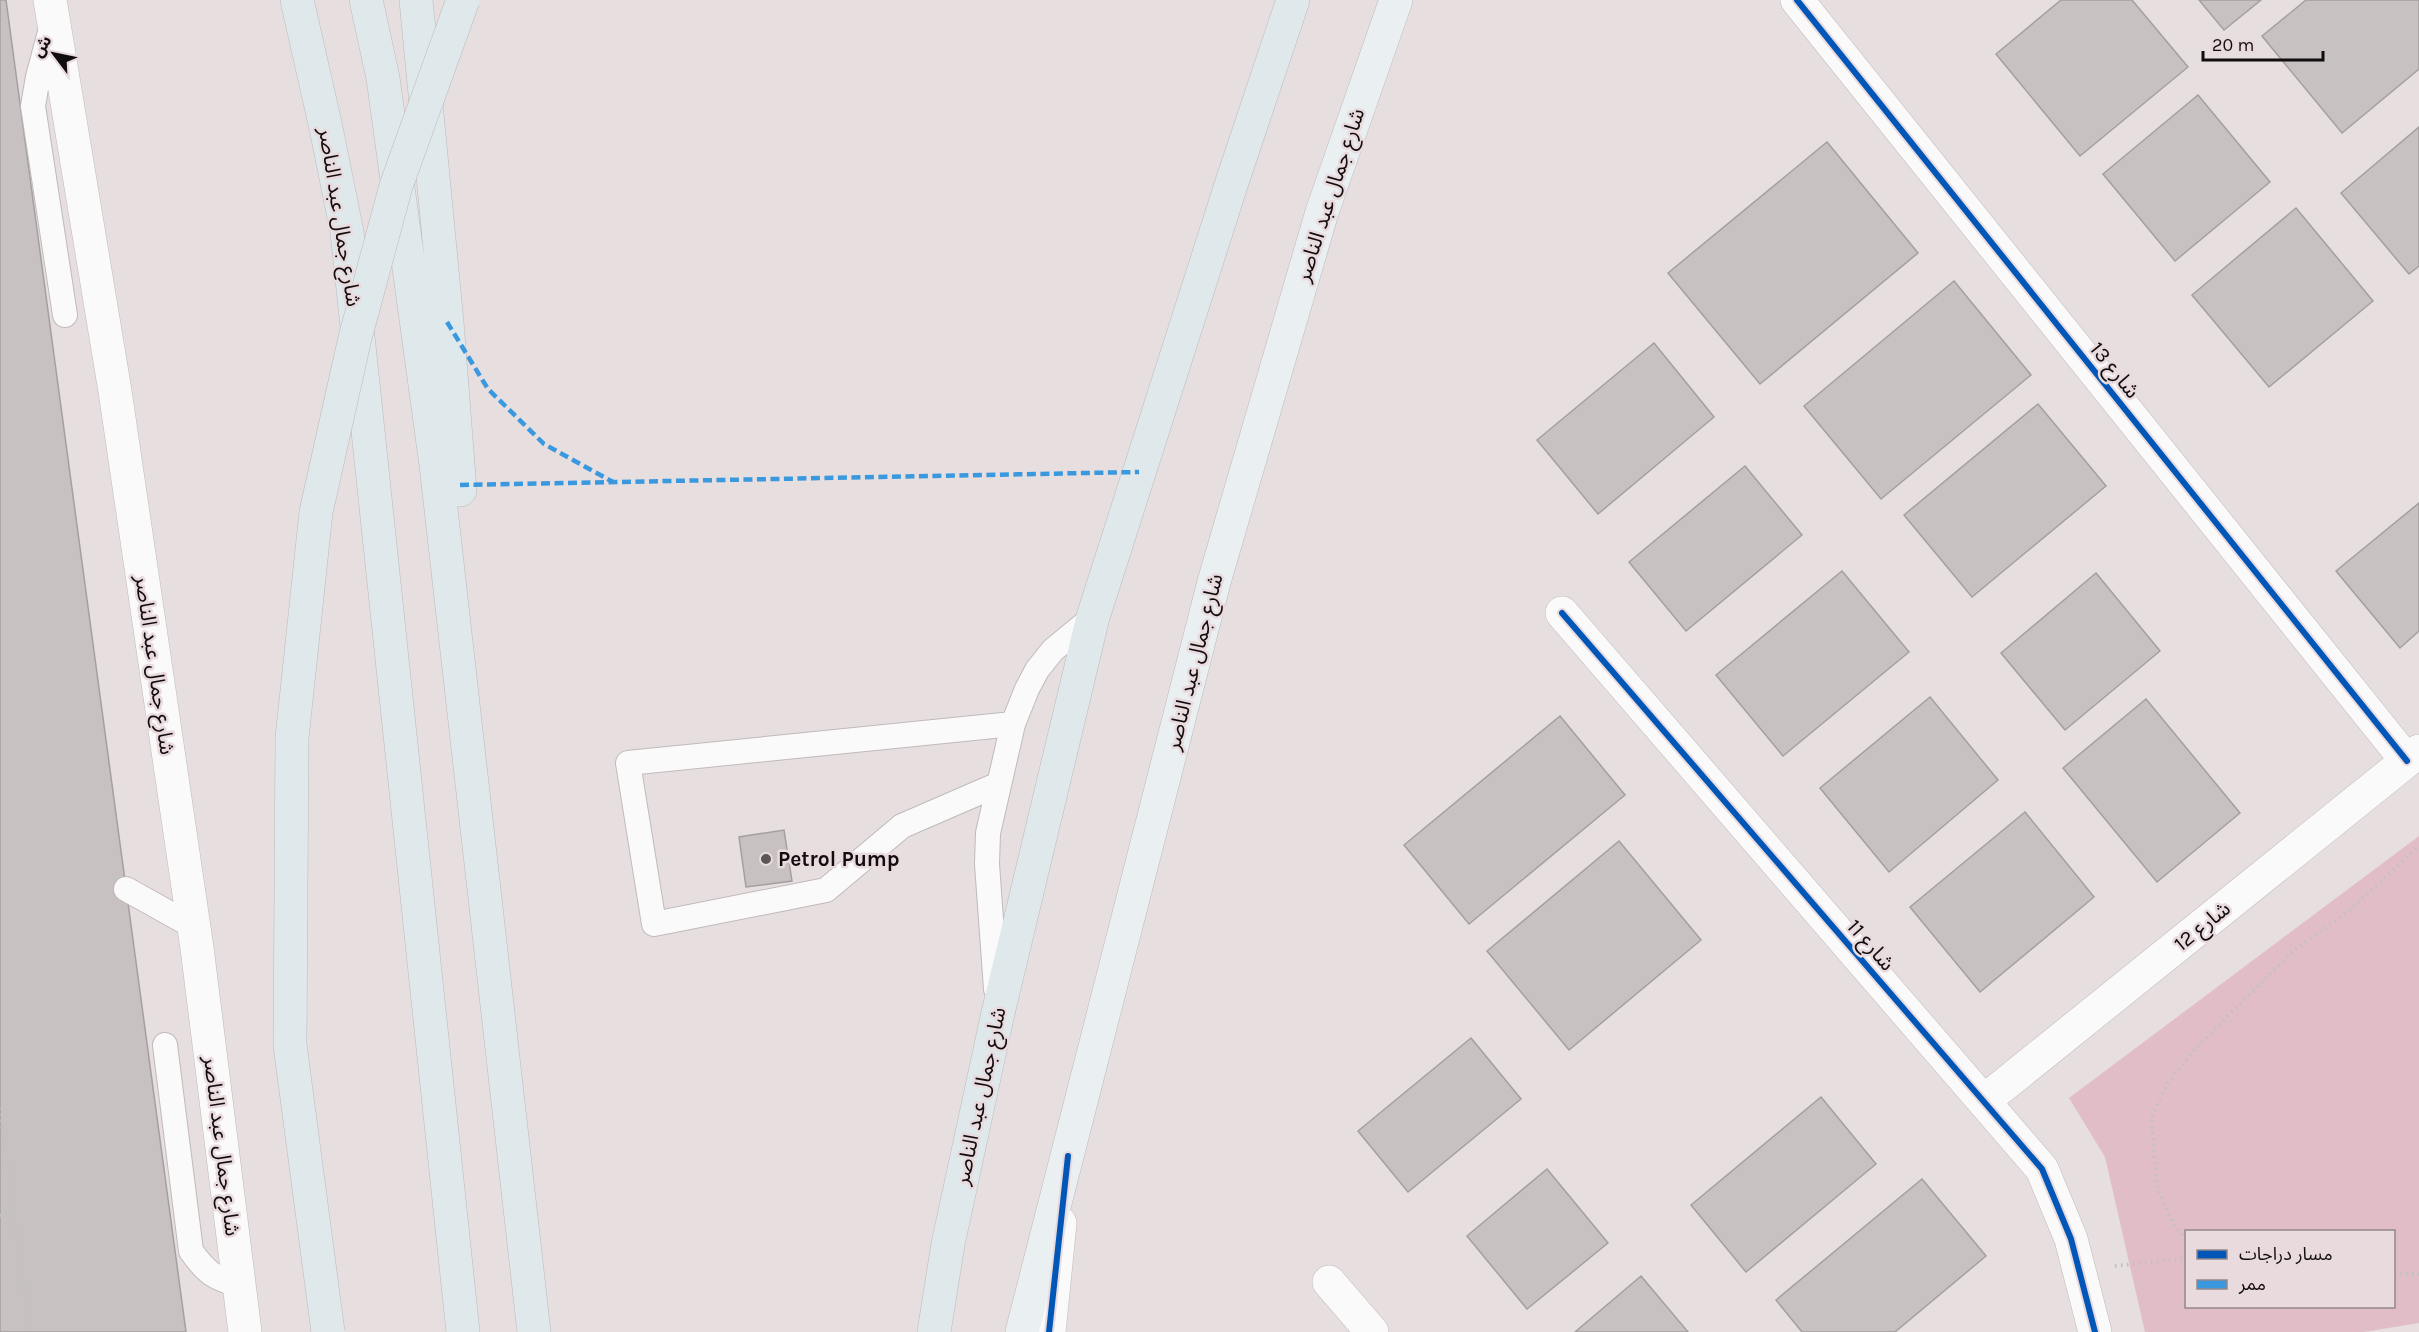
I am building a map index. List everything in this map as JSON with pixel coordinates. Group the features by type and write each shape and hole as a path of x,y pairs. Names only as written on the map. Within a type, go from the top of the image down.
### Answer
{"highway":[{"name":"شارع جمال عبد الناصر","path":"297,0 327,128 347,232 463,1332"},
{"path":"366,0 383,78 435,453 534,1332"},
{"path":"416,0 445,300 467,580 467,743"},
{"path":"328,1332 290,1045 292,738 316,512 355,338 396,186 463,0"},
{"name":"شارع جمال عبد الناصر","path":"934,1332 948,1244 998,1013 1093,616 1232,182 1293,0"}],"main road":[{"name":"شارع جمال عبد الناصر","path":"1022,1332 1214,582 1323,212 1396,0"}],"street":[{"name":"شارع 13","path":"1797,0 2413,756"},
{"name":"شارع جمال عبد الناصر","path":"52,10 115,391 194,927 245,1332"},
{"name":"شارع 11","path":"1562,614 2042,1168 2071,1239 2095,1332"},
{"name":"شارع 12","path":"1984,1101 2413,756"},
{"path":"1049,1332 1068,1156"},
{"path":"1329,1282 1372,1332"}],"lane":[{"path":"52,10 33,106 65,315"},
{"path":"998,1013 987,864 988,833 1013,724 1037,670 1053,650 1093,616"},
{"path":"999,784 902,826 826,890 654,924 628,763 1013,724"},
{"path":"126,889 194,927"},
{"path":"165,1045 191,1251 206,1271 220,1280 239,1285"}],"path":[{"path":"2185,1238 2173,1223 2157,1186 2151,1118 2168,1083 2195,1049 2293,951 2349,910 2419,846"},
{"path":"0,1108 30,1332"},
{"path":"0,1216 14,1213"},
{"path":"2079,1270 2185,1258"},
{"path":"2395,1274 2419,1274"}],"shaded area":[{"path":"2419,836 2419,1323 2364,1332 2145,1332 2105,1157 2069,1098"}],"building":[{"path":"0,0 6,0 186,1332 0,1332"},
{"path":"2061,0 2132,0 2188,67 2080,156 1996,54"},
{"path":"2199,0 2261,0 2224,30"},
{"path":"2306,0 2419,0 2419,69 2342,133 2262,36"},
{"path":"2198,95 2270,182 2175,261 2103,174"},
{"path":"2419,127 2419,266 2409,274 2341,193"},
{"path":"1827,142 1918,253 1760,384 1668,273"},
{"path":"2296,208 2373,301 2269,387 2192,295"},
{"path":"1954,281 2031,375 1881,499 1804,406"},
{"path":"1654,343 1714,417 1598,514 1537,440"},
{"path":"2038,404 2106,486 1972,597 1904,515"},
{"path":"1745,466 1802,535 1686,631 1629,562"},
{"path":"2419,503 2419,631 2400,648 2336,571"},
{"path":"1842,571 1909,652 1783,756 1716,675"},
{"path":"2096,573 2160,651 2065,730 2001,653"},
{"path":"1930,697 1998,780 1889,872 1820,788"},
{"path":"2146,699 2240,813 2157,882 2063,768"},
{"path":"1560,716 1625,795 1469,924 1404,845"},
{"path":"2025,812 2094,897 1980,992 1910,907"},
{"name":"Petrol Pump","path":"784,830 792,881 746,887 739,837"},
{"path":"1619,841 1701,940 1569,1050 1487,951"},
{"path":"1471,1038 1521,1099 1408,1192 1358,1131"},
{"path":"1821,1097 1876,1164 1746,1272 1691,1205"},
{"path":"1547,1169 1608,1243 1527,1309 1467,1236"},
{"path":"1922,1179 1986,1256 1895,1332 1802,1332 1776,1300"},
{"path":"1641,1276 1688,1332 1575,1332"}],"marked path":[{"path":"447,322 488,389 544,444 613,482"},
{"path":"460,485 1139,472"}],"cycle path":[{"path":"1797,0 2407,761"},
{"path":"1562,613 2042,1169 2071,1239 2095,1332"},
{"path":"1049,1332 1068,1156"}],"place":[{"name":"Petrol Pump","path":"766,859"}]}
